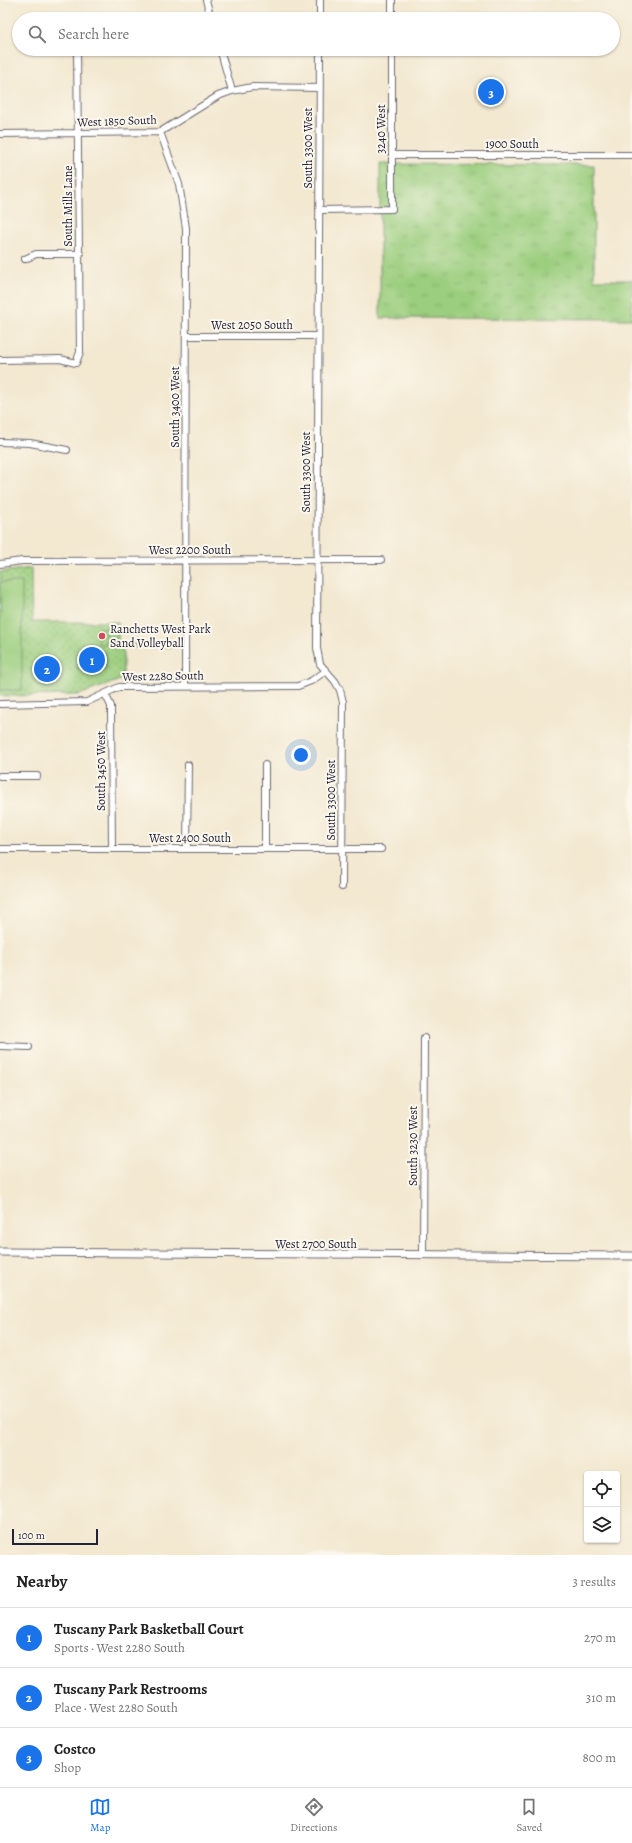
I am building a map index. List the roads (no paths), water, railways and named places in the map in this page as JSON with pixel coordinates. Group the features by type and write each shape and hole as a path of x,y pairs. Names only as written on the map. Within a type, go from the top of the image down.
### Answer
{"street":[{"path":"206,0 209,12"},
{"path":"320,0 320,12"},
{"path":"392,0 392,12"},
{"name":"South Mills Lane","path":"0,360 60,359 76,363 80,352 77,56"},
{"path":"222,56 232,91"},
{"name":"South 3300 West","path":"320,56 317,648 320,664 335,681 340,690 343,702 342,887"},
{"name":"3240 West","path":"319,210 392,210 392,56"},
{"name":"West 1850 South","path":"0,134 160,132 218,96 232,91 252,87 319,88"},
{"name":"South 3400 West","path":"160,132 179,184 184,205 186,228 185,686"},
{"name":"1900 South","path":"392,155 632,155"},
{"path":"24,259 36,254 80,254"},
{"name":"West 2050 South","path":"186,336 318,336"},
{"path":"0,442 30,443 67,450"},
{"name":"West 2200 South","path":"0,564 22,561 381,560"},
{"name":"West 2280 South","path":"0,704 87,702 119,687 298,686 311,682 326,671"},
{"name":"South 3450 West","path":"105,694 112,706 112,849"},
{"path":"187,849 188,765"},
{"path":"265,765 265,849"},
{"path":"0,776 37,776"},
{"name":"West 2400 South","path":"0,849 381,849"},
{"name":"South 3230 West","path":"423,1255 424,1038"},
{"path":"0,1046 29,1047"},
{"name":"West 2700 South","path":"0,1252 632,1256"}],"place":[{"name":"Costco","path":"491,92"},
{"name":"Ranchetts West Park Sand Volleyball","path":"102,636"},
{"name":"Tuscany Park Basketball Court","path":"92,660"},
{"name":"Tuscany Park Restrooms","path":"47,669"}]}
